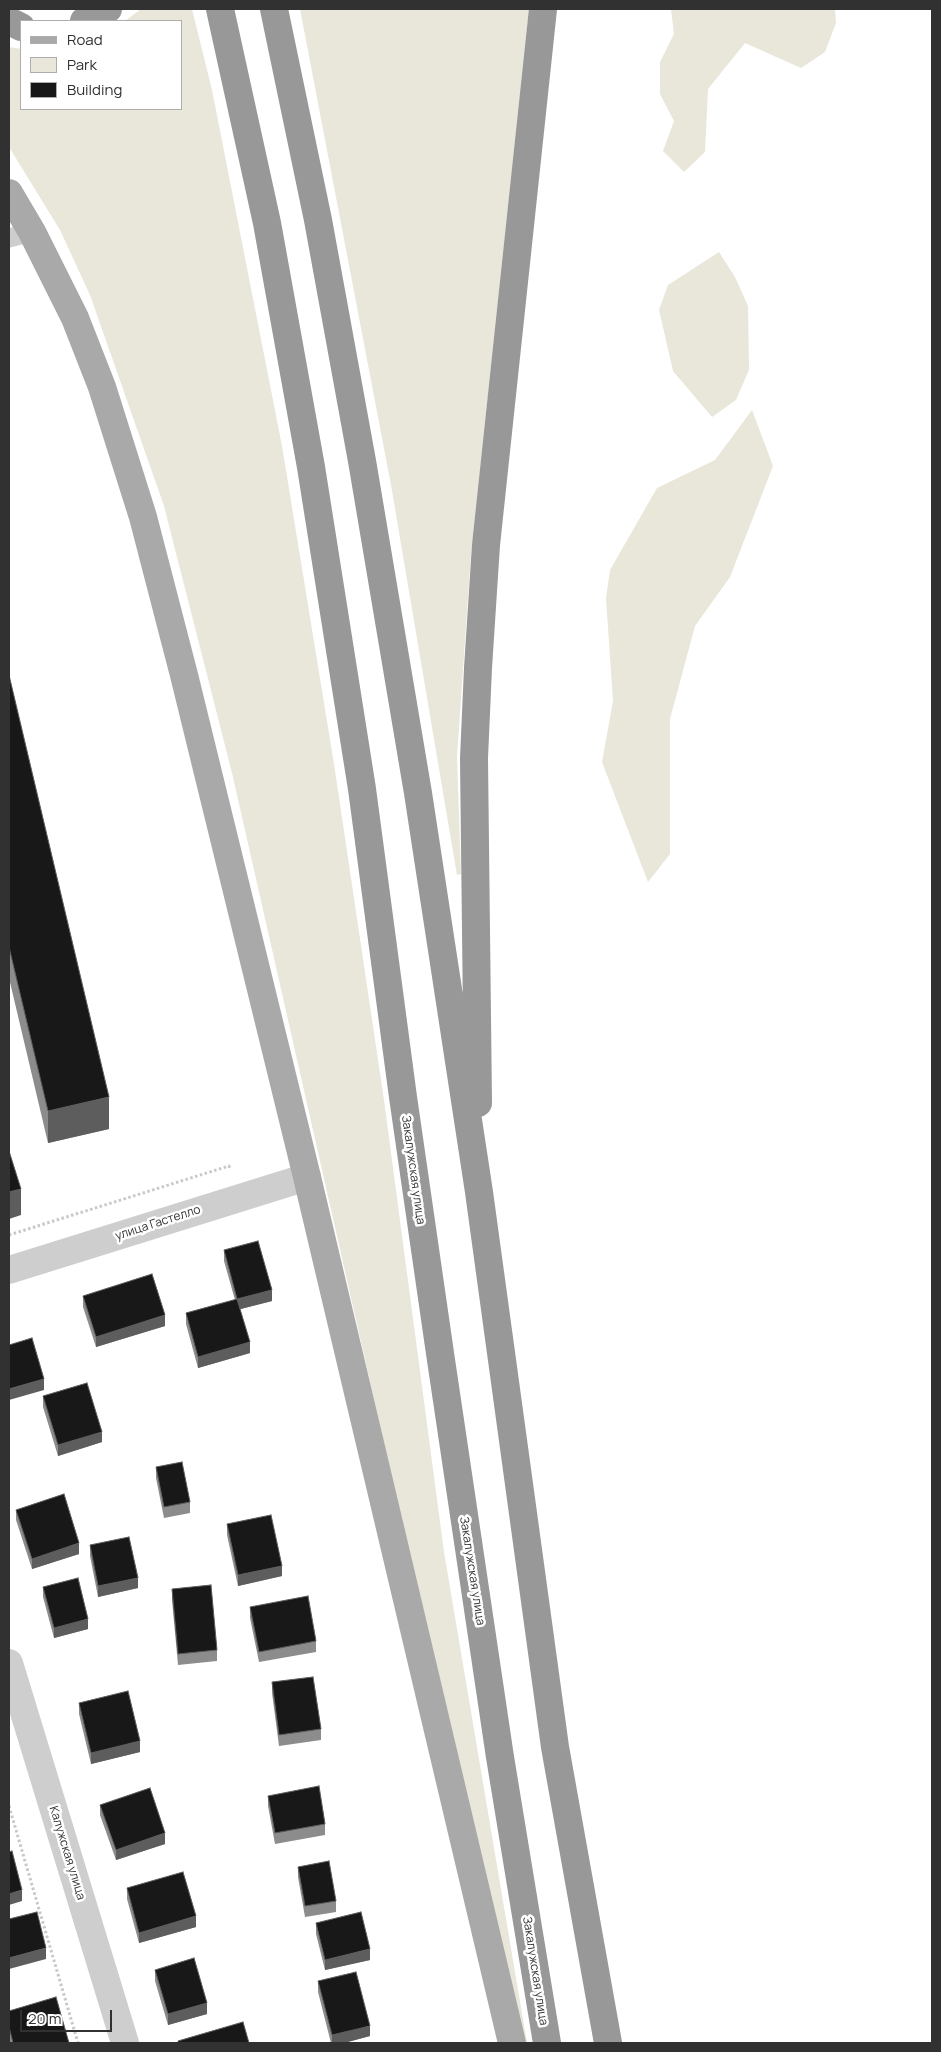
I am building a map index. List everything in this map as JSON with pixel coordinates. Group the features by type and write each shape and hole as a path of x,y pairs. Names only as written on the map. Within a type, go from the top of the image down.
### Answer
{"highway":[{"path":"86,20 108,9"},
{"name":"Закалужская улица","path":"220,9 267,223 311,467 362,789 403,1097 500,1757 547,2043"},
{"path":"274,9 318,220 362,461 418,794 479,1192 556,1747 608,2043"},
{"path":"479,1192 474,758 478,677 486,545 543,9"}],"main road":[{"path":"9,193 20,235 82,336 102,387 143,517 184,675 307,1177 512,2043"}],"street":[{"name":"улица Гастелло","path":"9,1270 307,1177"},
{"name":"Калужская улица","path":"9,1663 125,2043"}],"path":[{"path":"9,1806 78,2043"}],"green space":[{"path":"141,9 192,9 212,90 282,446 334,764 384,1100 444,1552 527,2043 520,2043 232,773 164,506 90,295 60,230 9,147 9,47 20,49 20,110 182,110 182,20 126,20"},
{"path":"300,9 529,9 471,554 457,757 461,874 457,875 391,485"},
{"path":"671,9 835,9 836,23 825,52 801,68 745,43 708,89 705,152 684,172 663,151 674,121 660,94 660,62 674,34"},
{"path":"719,252 735,277 748,306 749,370 736,400 712,417 673,371 659,310 668,285"},
{"path":"752,410 773,466 730,577 695,626 670,719 670,854 648,882 602,762 613,701 606,598 610,570 657,488 715,460"}],"building":[{"path":"9,675 109,1097 48,1111 9,947"},
{"path":"9,1151 21,1189 9,1192"},
{"path":"258,1241 272,1290 237,1299 224,1250"},
{"path":"152,1274 165,1315 96,1337 83,1296"},
{"path":"237,1299 250,1342 198,1357 186,1313"},
{"path":"32,1338 44,1379 9,1389 9,1345"},
{"path":"87,1383 102,1432 58,1445 43,1396"},
{"path":"182,1462 190,1502 164,1507 156,1467"},
{"path":"64,1494 79,1543 32,1559 16,1510"},
{"path":"271,1515 282,1566 238,1575 227,1524"},
{"path":"129,1537 138,1578 98,1586 90,1545"},
{"path":"78,1578 88,1619 54,1628 43,1587"},
{"path":"211,1585 217,1650 178,1654 172,1589"},
{"path":"308,1596 316,1641 259,1652 250,1607"},
{"path":"313,1677 321,1729 279,1735 272,1682"},
{"path":"128,1691 140,1741 91,1753 79,1703"},
{"path":"319,1786 325,1824 275,1833 268,1796"},
{"path":"150,1788 165,1833 116,1850 100,1805"},
{"path":"12,1851 22,1890 9,1894 9,1852"},
{"path":"329,1861 336,1901 305,1906 298,1867"},
{"path":"183,1872 196,1916 139,1933 127,1888"},
{"path":"37,1912 46,1948 9,1958 9,1919"},
{"path":"361,1912 370,1949 325,1960 316,1923"},
{"path":"194,1958 207,2003 168,2014 155,1970"},
{"path":"356,1972 370,2026 332,2035 318,1981"},
{"path":"56,1997 69,2043 13,2043 9,2027 9,2011"},
{"path":"243,2022 249,2043 178,2043 178,2041"}]}
